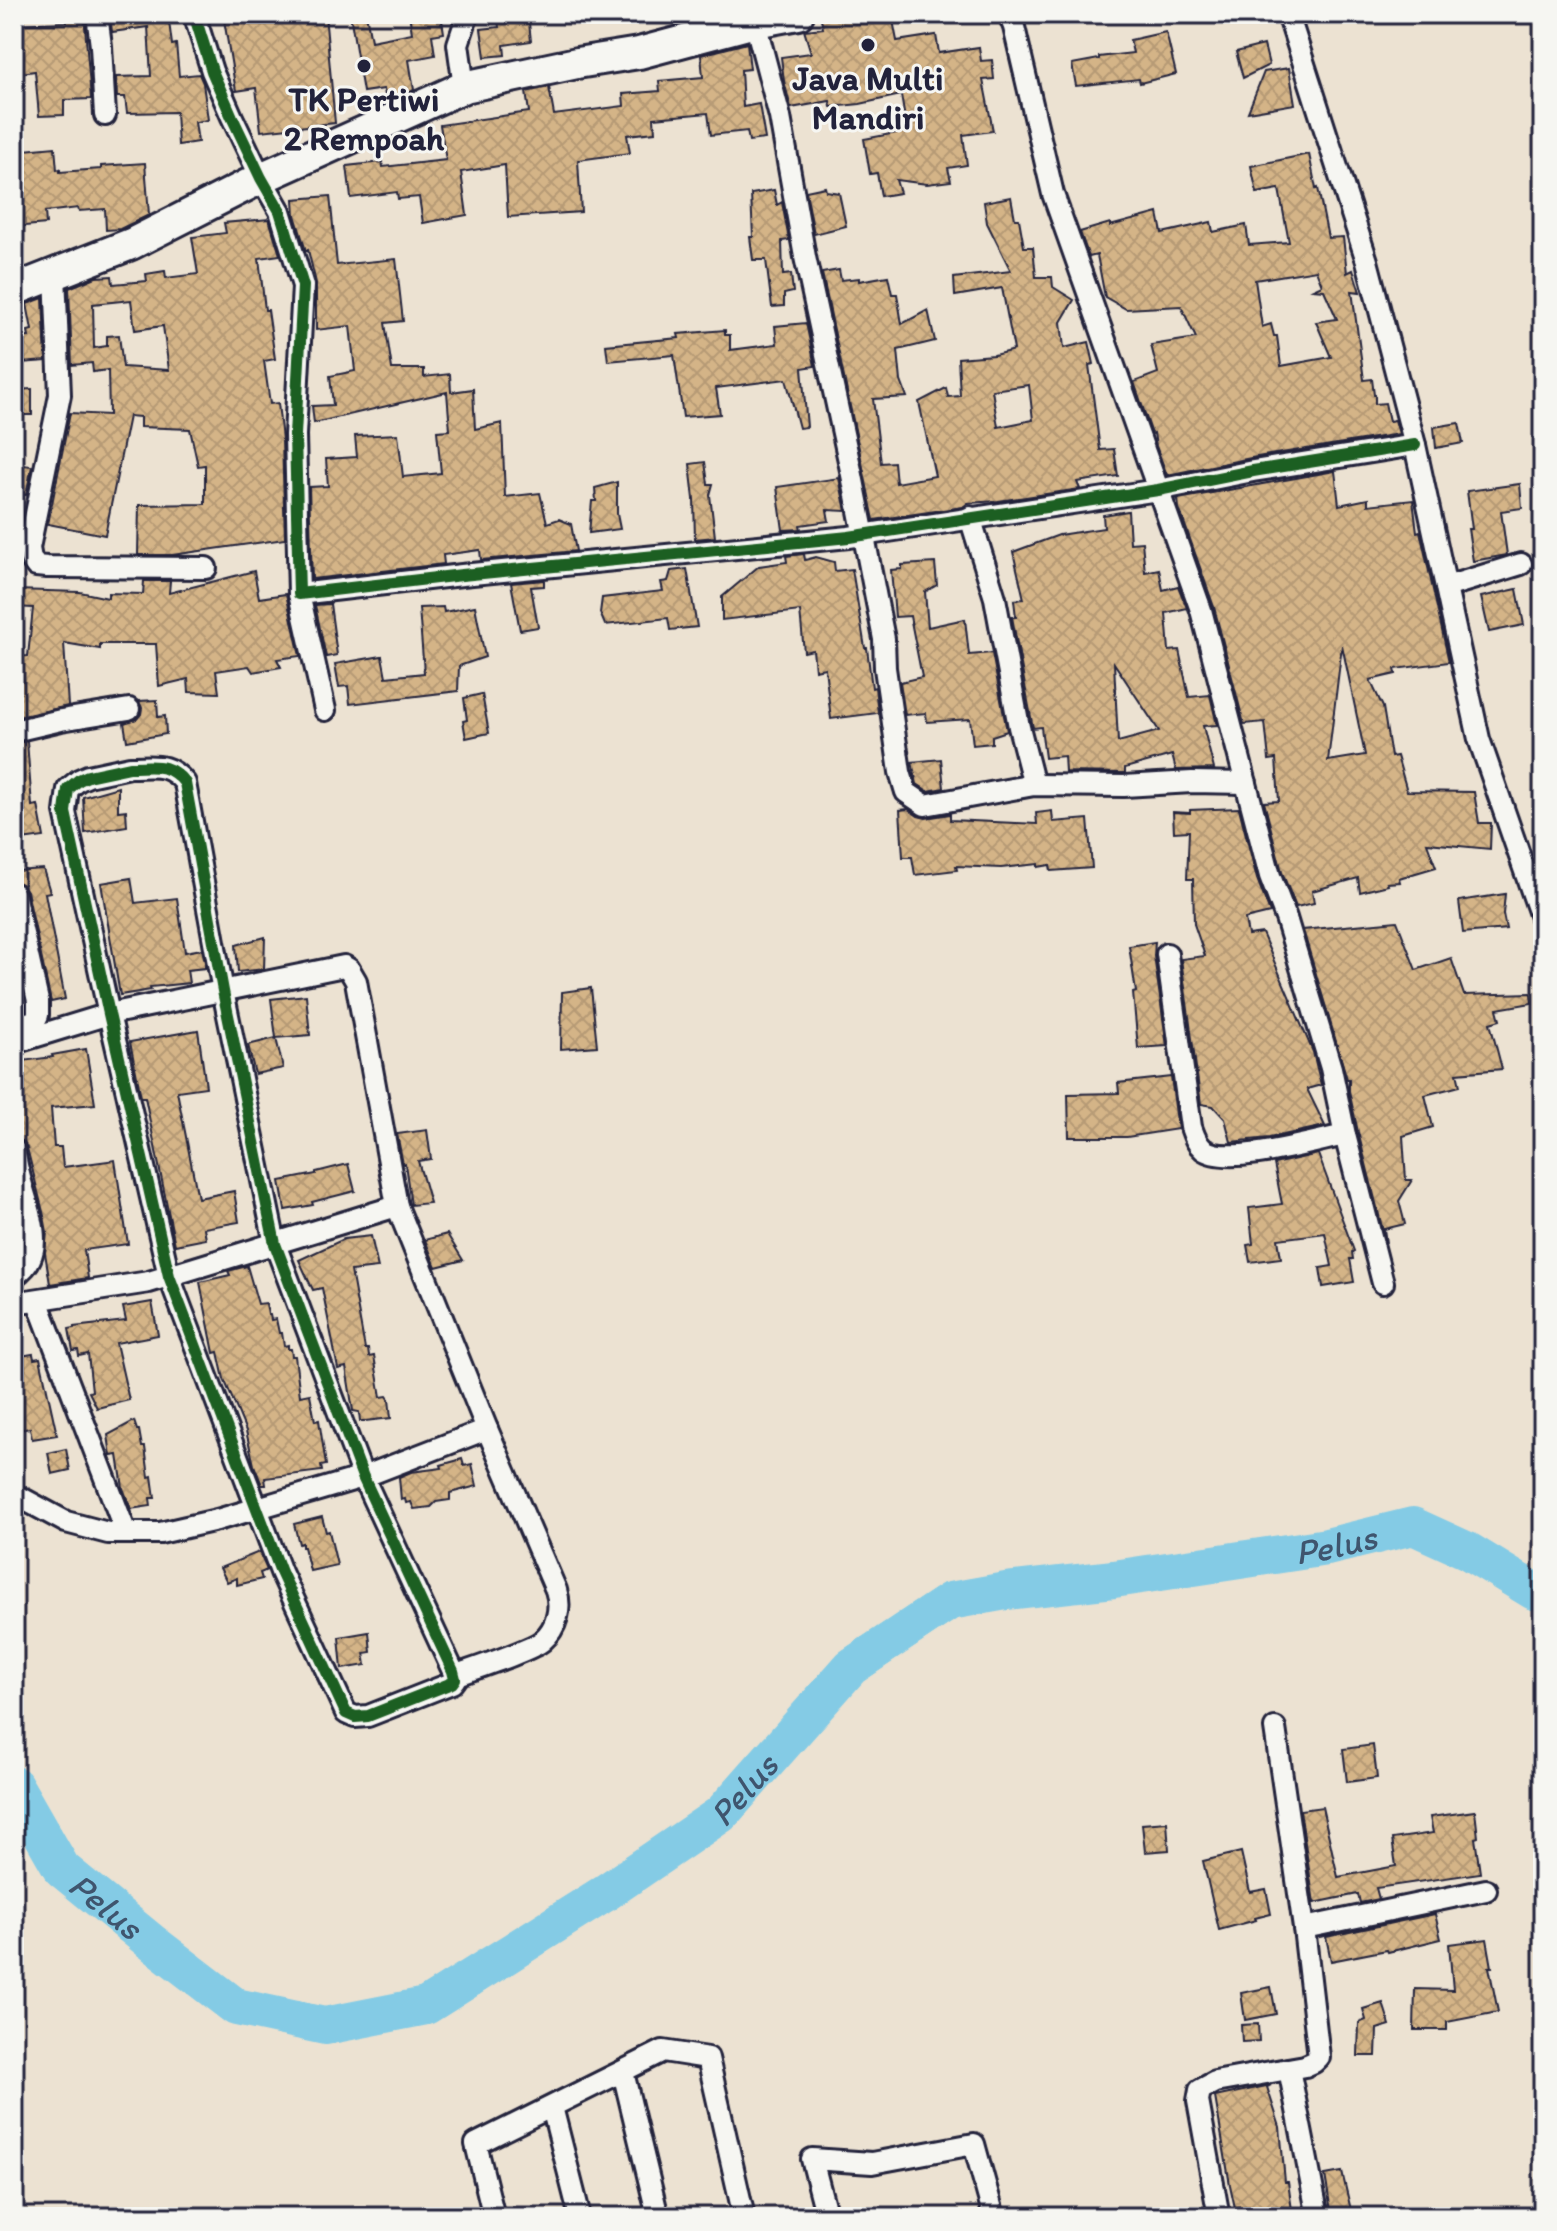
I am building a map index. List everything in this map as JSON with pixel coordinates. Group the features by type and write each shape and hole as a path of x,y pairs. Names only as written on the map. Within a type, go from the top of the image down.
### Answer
{"main road":[{"path":"14,290 131,244 261,178 464,87 639,53 755,22 798,14"}],"street":[{"path":"97,14 105,115"},
{"path":"194,14 212,71 261,178 280,211 303,286 295,435 299,594 325,710"},
{"path":"464,87 458,44 468,14"},
{"path":"1009,14 1053,194 1201,610 1270,876 1286,918 1331,1068 1383,1283"},
{"path":"1288,14 1367,261 1415,445 1479,739 1543,923"},
{"path":"755,22 780,117 805,257 852,475 884,639 885,668 900,772 906,792 925,805 1034,785 1246,783"},
{"path":"55,274 60,395 22,541 29,548 31,559 36,566 47,567 206,568"},
{"path":"299,594 862,535 1158,490 1415,445"},
{"path":"970,517 995,598 1019,727 1034,785"},
{"path":"1446,587 1521,564"},
{"path":"14,731 129,709"},
{"path":"130,767 162,767 175,771 185,783 223,991 275,1244 363,1477 455,1679 452,1683 368,1716 355,1717 346,1713 281,1572 169,1276 65,812 68,789 79,780 130,767"},
{"path":"14,894 38,1001 35,1021 14,1026"},
{"path":"1167,954 1191,1127 1205,1150 1224,1157 1345,1135"},
{"path":"14,1043 109,1014 344,966 349,969 356,981 397,1206 560,1603 554,1626 541,1643 454,1676"},
{"path":"14,1150 29,1207 34,1247 31,1259 14,1276"},
{"path":"14,1303 149,1282 397,1206"},
{"path":"37,1300 126,1533"},
{"path":"14,1494 66,1522 108,1533 160,1533 257,1509 363,1477 487,1429"},
{"path":"1219,2217 1198,2101 1200,2090 1215,2082 1305,2066 1319,2057 1275,1728"},
{"path":"1304,1928 1486,1890"},
{"path":"494,2217 476,2144 663,2051 708,2058 744,2217"},
{"path":"1289,2069 1318,2217"},
{"path":"623,2072 658,2217"},
{"path":"552,2107 580,2217"},
{"path":"827,2217 812,2159 872,2163 974,2144 994,2217"}],"building":[{"path":"68,14 84,14 91,99 64,100 64,115 39,116 35,71 14,74 14,24 67,22"},
{"path":"110,14 168,14 172,45 176,44 179,76 199,74 203,83 208,120 195,122 198,142 178,145 176,112 127,113 125,97 117,97 116,77 151,76 148,27 112,32"},
{"path":"223,14 325,14 335,123 261,131 256,88 236,91"},
{"path":"350,14 366,14 371,41 412,33 409,14 441,14 444,33 432,35 435,55 409,60 414,90 386,102 384,89 363,92"},
{"path":"497,14 528,14 531,41 504,45 505,55 485,57 481,29 499,27"},
{"path":"820,14 877,14 879,18 892,15 897,41 936,35 939,53 979,47 981,61 992,60 994,79 983,80 993,131 963,135 967,165 948,168 951,181 927,184 896,180 900,193 881,196 877,173 870,174 864,139 907,131 901,95 860,104 831,107 830,101 791,108 781,57 811,53 804,30 823,28"},
{"path":"1166,32 1176,74 1140,83 1139,79 1076,86 1072,64 1133,53 1130,40"},
{"path":"747,43 750,69 741,70 743,107 759,104 765,139 749,141 747,131 711,135 708,113 654,118 655,132 627,135 630,153 578,160 581,212 508,217 505,165 461,172 467,215 423,223 419,197 398,199 397,192 351,198 347,166 382,162 383,167 446,160 440,125 529,112 526,92 549,87 554,115 624,106 623,94 660,91 659,81 703,77 701,55"},
{"path":"1264,45 1269,65 1243,78 1236,52"},
{"path":"1289,68 1295,104 1248,112 1264,72"},
{"path":"55,147 57,170 60,169 60,172 145,163 149,215 120,229 106,230 105,209 79,211 78,208 45,212 46,224 14,227 14,151"},
{"path":"1309,154 1328,238 1343,237 1347,273 1353,270 1360,292 1352,291 1364,380 1372,379 1375,404 1385,403 1389,421 1395,420 1399,434 1167,475 1134,382 1158,373 1151,345 1196,338 1181,306 1126,309 1105,297 1097,255 1089,257 1080,232 1158,213 1162,233 1211,222 1213,232 1246,225 1249,245 1289,242 1279,189 1257,193 1251,166","holes":["1316,270 1322,285 1313,289 1324,290 1337,319 1316,322 1331,357 1281,366 1277,336 1274,336 1271,324 1262,327 1255,280"]},
{"path":"825,187 826,191 839,193 846,226 814,234 806,191"},
{"path":"774,190 777,205 782,202 789,240 782,241 783,275 791,274 793,292 784,294 784,306 772,307 766,260 753,260 750,237 753,237 751,194"},
{"path":"330,196 337,265 396,259 403,321 385,323 392,369 424,369 424,377 450,374 451,392 473,389 475,429 502,423 505,497 540,493 547,523 559,519 571,524 576,551 481,560 480,550 443,555 444,564 312,579 309,487 328,486 326,459 357,457 355,436 398,434 403,477 441,473 437,431 450,430 447,392 314,423 312,406 333,405 330,376 355,371 350,326 316,330 316,283 295,215 294,199"},
{"path":"1011,197 1024,247 1033,247 1036,277 1052,277 1053,287 1074,300 1061,322 1064,348 1089,342 1094,364 1089,365 1100,450 1114,449 1118,476 1077,482 1080,489 968,503 963,507 874,520 822,273 839,270 841,280 859,278 859,281 888,276 892,294 897,294 902,324 928,310 935,341 898,350 901,381 907,397 873,399 881,463 894,462 896,483 935,476 919,402 946,388 948,397 960,396 958,358 1014,350 1002,288 955,296 954,278 1011,271 987,223 984,202","holes":["1029,385 1033,420 998,427 992,390"]},
{"path":"269,219 280,255 259,258 275,359 264,361 270,404 278,403 285,539 172,555 138,555 139,505 205,504 205,465 198,466 190,429 140,427 140,417 129,416 105,535 48,524 70,413 109,415 108,370 93,372 92,363 72,365 69,288 96,277 112,276 113,284 147,281 146,274 165,271 166,278 198,274 192,237 226,233 224,223","holes":["131,300 135,330 163,326 169,370 123,367 119,335 107,336 107,346 94,348 93,304"]},
{"path":"43,298 46,361 21,363 18,338 29,337 28,331 32,330 27,304"},
{"path":"806,323 815,366 802,368 807,427 799,428 786,379 716,388 720,414 683,417 674,355 608,361 606,345 725,330 725,335 730,335 730,350 777,344 775,326"},
{"path":"32,389 32,415 14,415 14,390"},
{"path":"1459,423 1463,443 1436,448 1434,427"},
{"path":"705,462 708,484 713,484 710,495 715,537 695,539 690,464"},
{"path":"14,464 32,466 26,495 14,493"},
{"path":"1335,471 1339,505 1368,499 1368,505 1413,500 1417,532 1420,531 1449,662 1395,669 1396,674 1370,680 1383,707 1391,757 1397,756 1407,791 1474,792 1479,823 1491,823 1490,849 1427,843 1436,867 1399,878 1400,882 1360,892 1358,878 1312,891 1314,903 1296,907 1282,872 1264,802 1279,801 1276,759 1269,760 1265,722 1244,724 1214,607 1178,499","holes":["1342,645 1365,755 1328,761"]},
{"path":"839,478 846,511 827,510 829,521 800,525 801,529 783,530 777,487"},
{"path":"617,482 620,529 589,533 592,501 596,501 595,488"},
{"path":"1520,484 1522,508 1501,511 1507,555 1473,561 1467,491"},
{"path":"1128,511 1130,543 1142,542 1145,572 1159,569 1163,590 1178,586 1187,608 1166,613 1169,651 1179,650 1189,697 1210,695 1217,725 1203,726 1214,769 1176,770 1172,755 1125,768 1125,773 1065,772 1064,756 1045,758 1041,727 1033,728 1012,617 1016,617 1014,600 1024,599 1013,552 1059,535 1104,528 1103,515","holes":["1114,663 1159,731 1118,742"]},
{"path":"804,554 805,560 816,557 834,562 835,571 852,569 878,713 831,719 825,668 815,670 813,650 804,652 800,611 722,620 722,597 759,566 787,562 786,556"},
{"path":"935,563 937,585 925,592 928,627 965,619 969,655 992,653 1007,731 992,736 992,743 973,745 970,719 927,722 926,713 905,715 900,682 922,677 910,616 895,617 891,570 902,569 902,565"},
{"path":"687,569 697,627 670,630 668,618 605,625 600,613 602,598 663,591 661,582 668,581 671,571"},
{"path":"254,571 259,598 286,594 300,656 277,659 281,667 253,672 249,666 216,671 219,693 189,692 188,679 159,686 156,644 100,644 100,649 64,643 68,706 14,718 14,657 28,656 33,608 15,607 16,590 80,592 108,598 108,593 143,594 144,581 170,581 169,593"},
{"path":"544,580 544,586 531,587 538,627 520,630 511,583"},
{"path":"1517,589 1524,625 1489,632 1481,597"},
{"path":"330,604 337,655 326,657 315,605"},
{"path":"475,606 485,657 459,666 458,691 350,704 348,686 339,687 335,664 382,656 386,677 424,673 419,608 443,607 444,612"},
{"path":"482,694 489,733 466,738 464,698"},
{"path":"157,700 158,717 165,716 166,734 127,741 124,723 137,719 141,714 139,701"},
{"path":"27,741 32,806 38,805 44,837 14,841 14,744"},
{"path":"941,759 944,788 928,791 917,784 912,762"},
{"path":"118,787 118,811 126,810 127,826 85,833 83,797"},
{"path":"1239,808 1257,879 1270,913 1245,919 1248,935 1262,933 1313,1052 1321,1085 1307,1089 1325,1126 1269,1138 1231,1142 1225,1119 1213,1106 1201,1104 1181,959 1205,956 1194,924 1193,879 1187,879 1189,831 1174,832 1173,812"},
{"path":"908,809 926,818 950,814 950,820 1037,824 1036,813 1052,811 1053,822 1088,819 1092,868 1051,871 1050,865 1038,867 1038,864 1001,868 956,866 957,870 915,875 912,857 903,857 900,810"},
{"path":"43,869 50,892 45,893 65,999 51,1002 27,891 17,882 16,871"},
{"path":"131,878 135,903 177,898 185,952 202,949 205,962 205,968 187,970 189,983 150,987 151,990 120,995 101,883"},
{"path":"1505,894 1503,914 1506,929 1463,933 1459,901"},
{"path":"1397,921 1416,970 1451,958 1464,995 1531,993 1532,1003 1497,1009 1500,1020 1490,1023 1502,1069 1457,1073 1460,1086 1425,1095 1433,1127 1403,1136 1406,1180 1412,1180 1399,1201 1405,1224 1384,1229 1386,1243 1358,1132 1349,1079 1303,930"},
{"path":"265,937 264,969 238,972 236,945"},
{"path":"1155,942 1154,956 1167,1046 1138,1048 1133,993 1136,992 1129,946"},
{"path":"591,988 597,1046 561,1049 562,992"},
{"path":"306,995 310,1035 276,1038 271,999"},
{"path":"198,1030 206,1087 177,1091 198,1198 234,1191 239,1222 204,1228 206,1239 175,1245 145,1097 141,1097 130,1042"},
{"path":"276,1038 283,1068 255,1074 248,1045"},
{"path":"86,1049 95,1104 51,1108 54,1147 61,1147 63,1167 115,1160 128,1244 84,1250 88,1278 50,1284 44,1216 27,1148 17,1138 14,1121 14,1062"},
{"path":"1171,1077 1178,1129 1127,1137 1069,1137 1068,1094 1119,1093 1118,1083"},
{"path":"427,1130 431,1159 418,1161 430,1203 411,1205 397,1134"},
{"path":"1318,1154 1354,1251 1353,1259 1350,1259 1354,1282 1323,1287 1320,1268 1332,1266 1325,1233 1278,1239 1281,1258 1250,1262 1247,1245 1253,1244 1249,1208 1282,1204 1274,1164"},
{"path":"348,1164 355,1191 312,1202 313,1205 285,1210 280,1181"},
{"path":"447,1234 463,1260 436,1267 425,1240"},
{"path":"371,1236 378,1268 351,1271 365,1349 368,1349 369,1357 374,1356 381,1397 387,1396 389,1399 391,1418 360,1421 359,1412 353,1411 346,1367 338,1369 322,1288 313,1290 299,1260 344,1239"},
{"path":"247,1266 258,1304 266,1303 268,1315 271,1320 276,1319 279,1333 282,1333 284,1346 288,1345 292,1356 295,1356 300,1396 310,1394 315,1421 319,1420 326,1465 321,1466 322,1471 265,1478 266,1485 262,1485 254,1465 246,1431 224,1379 218,1352 214,1353 200,1282 230,1275 228,1271"},
{"path":"152,1302 158,1335 116,1343 129,1400 97,1408 89,1392 92,1391 88,1354 79,1356 78,1350 73,1351 69,1329 126,1321 123,1307"},
{"path":"33,1354 34,1359 40,1358 57,1435 32,1439 30,1428 19,1430 14,1405 14,1357"},
{"path":"134,1421 142,1447 145,1447 155,1498 150,1498 151,1506 131,1509 123,1488 118,1455 111,1456 108,1435"},
{"path":"66,1449 70,1470 52,1474 48,1453"},
{"path":"462,1459 464,1466 472,1464 477,1486 450,1493 450,1500 436,1502 431,1507 414,1509 411,1502 401,1500 399,1477 411,1472 442,1468 441,1465"},
{"path":"322,1517 326,1532 329,1531 337,1565 310,1571 294,1524"},
{"path":"259,1552 267,1570 260,1573 262,1579 237,1585 237,1578 227,1582 220,1568"},
{"path":"369,1632 371,1652 364,1653 366,1665 342,1669 339,1637"},
{"path":"1373,1745 1377,1778 1347,1782 1343,1749"},
{"path":"1322,1807 1338,1877 1396,1866 1392,1839 1433,1833 1430,1817 1475,1811 1480,1873 1376,1888 1379,1899 1360,1903 1358,1894 1314,1903 1300,1810"},
{"path":"1167,1822 1169,1850 1145,1852 1142,1824"},
{"path":"1241,1852 1250,1892 1266,1889 1271,1914 1219,1930 1203,1861"},
{"path":"1435,1914 1441,1939 1331,1961 1326,1937"},
{"path":"1487,1939 1498,2012 1447,2022 1447,2030 1414,2030 1415,1989 1453,1990 1449,1944"},
{"path":"1271,1987 1276,2014 1245,2020 1241,1993"},
{"path":"1383,2003 1390,2025 1377,2029 1376,2056 1358,2056 1359,2023 1366,2020 1363,2009"},
{"path":"1258,2024 1259,2041 1242,2042 1241,2025"},
{"path":"1271,2085 1267,2087 1280,2127 1285,2182 1288,2182 1293,2217 1241,2217 1239,2207 1235,2208 1230,2185 1215,2097"},
{"path":"1342,2172 1351,2210 1348,2211 1349,2217 1332,2217 1325,2175"}],"waterway":[{"name":"Pelus","path":"14,1785 62,1869 150,1941 236,2007 325,2026 426,2006 602,1895 721,1814 851,1667 950,1601 1327,1547 1413,1526 1468,1551 1534,1591 1543,1592"}],"cycle path":[{"path":"194,14 212,71 232,117 280,211 303,286 295,435 299,594 849,537 1158,490 1415,445"},
{"path":"130,767 167,769 185,783 223,991 275,1244 363,1477 453,1671 455,1679 452,1683 368,1716 355,1717 346,1713 281,1572 169,1276 65,812 68,789 79,780 130,767"}],"place":[{"name":"Java Multi Mandiri","path":"868,45"},
{"name":"TK Pertiwi 2 Rempoah","path":"364,66"}]}
